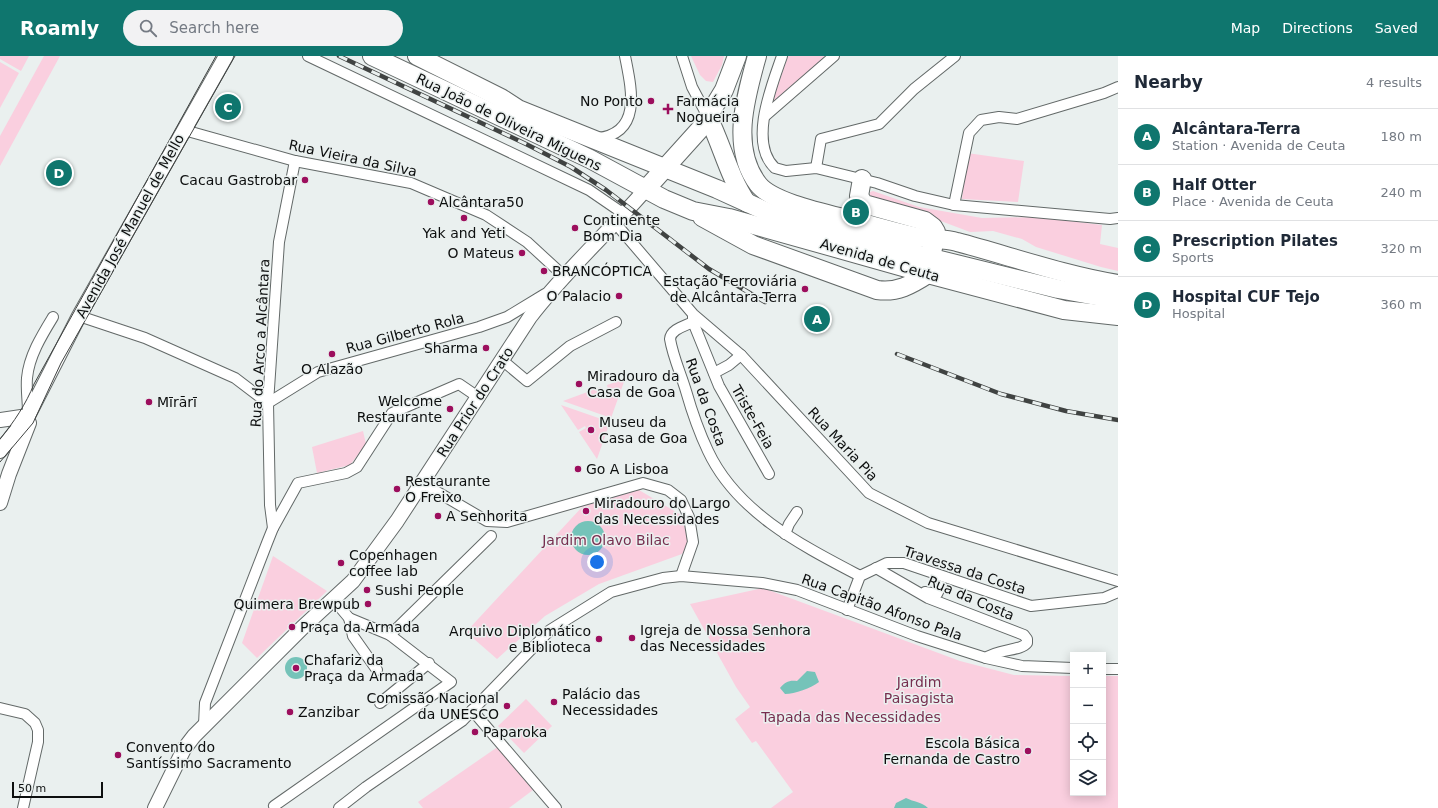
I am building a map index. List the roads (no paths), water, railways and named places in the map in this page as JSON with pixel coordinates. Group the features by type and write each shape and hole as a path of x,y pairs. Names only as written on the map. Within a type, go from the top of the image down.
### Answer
{"highway":[{"name":"Rua João de Oliveira Miguens","path":"372,56 590,159 646,189"},
{"name":"Rua João de Oliveira Miguens","path":"417,56 440,61 518,109 747,202"},
{"path":"646,189 693,138 708,117 724,90 737,56"},
{"path":"757,56 747,97 742,133 743,151 748,168 759,185 769,194 790,203 914,253 932,257"},
{"path":"708,117 717,134 737,189 747,202"},
{"path":"862,179 859,196 864,204 925,221 934,227 936,232 932,257"},
{"name":"Avenida de Ceuta","path":"646,189 693,211 914,253 1058,290 1118,300"},
{"name":"Avenida de Ceuta","path":"747,202 774,215 914,253"},
{"path":"693,211 753,245 876,290 898,290 914,284 932,257 954,241 1092,280 1118,284"},
{"path":"914,253 920,227 916,219"},
{"name":"Avenida de Ceuta","path":"932,257 1064,310 1118,316"}],"street":[{"name":"Avenida José Manuel de Mello","path":"0,451 28,416 79,316 226,56"},
{"path":"308,56 582,187 602,198 620,219 693,318"},
{"path":"592,139 608,137 615,134 622,129 630,113 632,94 625,56"},
{"path":"682,56 692,87 708,117"},
{"path":"782,56 767,99 763,134 764,147 771,164 775,168 786,171 816,168 862,179 916,196 954,205 1110,219 1118,218"},
{"path":"765,116 834,56"},
{"path":"816,168 821,139 879,124 914,89 955,56"},
{"path":"954,205 969,133 981,120 999,117 1017,119 1104,93 1118,87"},
{"name":"Rua Vieira da Silva","path":"184,130 295,161 411,183 486,215 527,242 564,276"},
{"name":"Rua do Arco a Alcântara","path":"273,528 270,505 268,403 279,242 295,161"},
{"name":"Rua Prior do Crato","path":"333,599 353,581 372,558 530,317 550,290 620,219 646,189"},
{"name":"Rua Gilberto Rola","path":"268,403 318,372 479,327 507,317 550,290"},
{"path":"79,316 145,338 235,378 268,403"},
{"name":"Avenida José Manuel de Mello","path":"28,416 26,383 28,369 37,346 53,317"},
{"name":"Rua Maria Pia","path":"693,318 741,355 870,493 928,523 1118,581"},
{"name":"Triste-Feia","path":"693,318 714,373 769,474"},
{"name":"Rua da Costa","path":"693,318 675,330 670,339 693,415 708,452 728,483 744,499 785,534 804,547 860,576"},
{"path":"502,360 527,381 570,346 616,322"},
{"path":"714,373 729,365 741,355"},
{"path":"204,725 205,703 267,543 273,528 298,484 346,473 357,467 392,413 459,384 478,397"},
{"name":"Avenida José Manuel de Mello","path":"0,504 37,398"},
{"path":"0,420 28,416"},
{"path":"422,483 487,521 507,522 643,483 668,490 681,500 689,517 693,542 681,576"},
{"path":"785,534 789,524 797,512"},
{"path":"390,635 492,536"},
{"name":"Travessa da Costa","path":"876,568 887,563 904,563 1031,606 1104,598 1118,592"},
{"path":"847,610 860,576 876,568"},
{"name":"Rua da Costa","path":"876,568 928,598 1024,636 1027,639 1027,643 1021,647 992,652 986,658"},
{"name":"Rua Capitão Afonso Pala","path":"339,808 366,787 462,721 550,630 612,592 663,578 681,576 778,586 797,590 847,610 986,658 1022,666 1070,668"},
{"path":"915,590 937,594 941,586"},
{"path":"155,808 184,749 204,725 333,599 349,618 390,635 429,663 451,682 274,806 275,808"},
{"path":"349,618 353,636 376,670"},
{"path":"380,702 429,663"},
{"path":"1106,669 1118,669"},
{"path":"0,708 25,714 35,723 38,730 38,742 23,808"},
{"path":"472,710 556,808"}],"water":[{"path":"588,521 600,526 605,538 600,550 588,555 576,550 571,538 576,526"},
{"name":"Chafariz da Praça da Armada","path":"296,657 300,658 306,664 306,672 300,678 296,679 292,678 286,672 285,668 286,664 292,658"},
{"path":"807,671 815,672 819,682 803,690 789,694 785,694 780,688 787,682 797,681"},
{"path":"906,798 921,803 928,808 894,808 896,803"}],"tram line":[{"path":"0,439 23,406 216,56"},
{"path":"0,462 33,423 61,363 235,56"}],"railway":[{"path":"339,56 526,144 571,167 606,190 709,269 765,302"},
{"path":"897,354 1001,394 1066,411 1118,420"}],"place":[{"name":"No Ponto","path":"651,101"},
{"name":"Prescription Pilates","path":"228,107"},
{"name":"Farmácia Nogueira","path":"668,109"},
{"name":"Hospital CUF Tejo","path":"59,173"},
{"name":"Cacau Gastrobar","path":"305,180"},
{"name":"Alcântara50","path":"431,202"},
{"name":"Half Otter","path":"856,212"},
{"name":"Yak and Yeti","path":"464,218"},
{"name":"Continente Bom Dia","path":"575,228"},
{"name":"O Mateus","path":"522,253"},
{"name":"BRANCÓPTICA","path":"544,271"},
{"name":"Estação Ferroviária de Alcântara-Terra","path":"805,289"},
{"name":"O Palacio","path":"619,296"},
{"name":"Alcântara-Terra","path":"817,319"},
{"name":"Sharma","path":"486,348"},
{"name":"O Alazão","path":"332,354"},
{"name":"Miradouro da Casa de Goa","path":"579,384"},
{"name":"Mīrārī","path":"149,402"},
{"name":"Welcome Restaurante","path":"450,409"},
{"name":"Museu da Casa de Goa","path":"591,430"},
{"name":"Go A Lisboa","path":"578,469"},
{"name":"Restaurante O Freixo","path":"397,489"},
{"name":"Miradouro do Largo das Necessidades","path":"586,511"},
{"name":"A Senhorita","path":"438,516"},
{"name":"Copenhagen coffee lab","path":"341,563"},
{"name":"Sushi People","path":"367,590"},
{"name":"Quimera Brewpub","path":"368,604"},
{"name":"Praça da Armada","path":"292,627"},
{"name":"Igreja de Nossa Senhora das Necessidades","path":"632,638"},
{"name":"Arquivo Diplomático e Biblioteca","path":"599,639"},
{"name":"Chafariz da Praça da Armada","path":"296,668"},
{"name":"Palácio das Necessidades","path":"554,702"},
{"name":"Comissão Nacional da UNESCO","path":"507,706"},
{"name":"Zanzibar","path":"290,712"},
{"name":"Paparoka","path":"475,732"},
{"name":"Escola Básica Fernanda de Castro","path":"1028,751"},
{"name":"Convento do Santíssimo Sacramento","path":"118,755"}],"park label":[{"name":"Jardim Olavo Bilac","path":"606,540"},
{"name":"Jardim Paisagista","path":"919,690"},
{"name":"Tapada das Necessidades","path":"851,717"}]}
